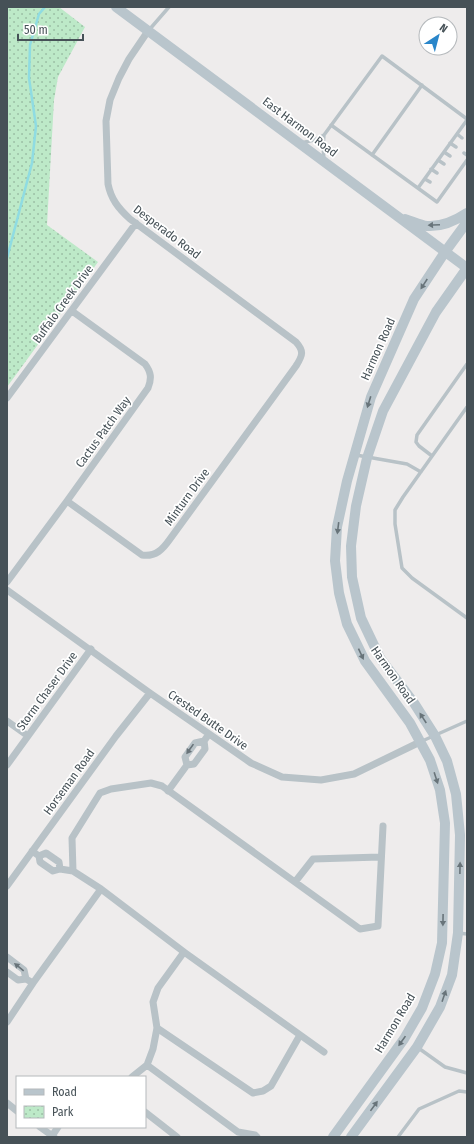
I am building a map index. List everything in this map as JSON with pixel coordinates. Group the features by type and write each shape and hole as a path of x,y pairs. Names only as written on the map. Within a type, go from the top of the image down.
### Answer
{"street":[{"name":"East Harmon Road","path":"116,7 467,268"},
{"name":"Desperado Road","path":"148,31 118,78 110,100 106,120 108,184 110,194 120,209 136,224 296,342 301,347 302,353 296,366"},
{"path":"399,218 428,226 452,222 467,213"},
{"name":"Harmon Road","path":"333,1137 404,1039 422,1008 435,974 442,943 445,822 440,790 430,760 410,723 365,661 347,624 339,593 336,561 337,527 347,481 371,397 414,299 467,222"},
{"name":"Buffalo Creek Drive","path":"7,398 136,224"},
{"name":"Harmon Road","path":"351,1137 417,1047 440,1007 452,975 463,933 460,835 456,794 447,761 435,736 414,703 380,658 361,618 352,577 351,546 356,506 367,458 383,411 436,312 467,268"},
{"name":"Cactus Patch Way","path":"7,582 148,388 151,380 150,371 145,364 72,311"},
{"name":"Minturn Drive","path":"67,501 142,554 149,556 156,554 170,539 296,366"},
{"name":"Crested Butte Drive","path":"7,590 250,763 282,777 321,780 354,774 420,742"},
{"name":"Storm Chaser Drive","path":"7,765 91,649"},
{"name":"Horseman Road","path":"7,886 150,693"},
{"path":"7,721 28,736"},
{"path":"187,764 185,757 195,743 204,741 209,734"},
{"path":"187,764 194,764 198,759 205,749 204,741"},
{"path":"168,790 187,764"},
{"path":"73,871 72,838 100,793 111,789 151,783 162,786 168,790 360,929 378,926 380,857 383,826"},
{"path":"32,851 39,856 40,862 53,871 60,869 73,871 102,889 184,952 324,1052"},
{"path":"39,856 46,853 59,862 60,869"},
{"path":"295,882 312,859 380,857"},
{"path":"7,1022 102,889"},
{"path":"133,1076 147,1065 153,1049 157,1028 153,1002 158,988 184,952"},
{"path":"7,957 24,970 26,979 33,984"},
{"path":"7,972 18,980 26,979"},
{"path":"157,1028 253,1093 263,1091 271,1086 300,1035"},
{"path":"147,1065 240,1134 255,1135 257,1137"},
{"path":"7,1104 16,1110"},
{"path":"146,1113 178,1137"},
{"path":"41,1128 53,1136"}],"lane":[{"path":"148,31 169,7"},
{"path":"300,143 314,140 324,135 382,56 467,119 418,188"},
{"path":"372,154 422,85"},
{"path":"332,125 437,202 467,160"},
{"path":"457,134 462,138"},
{"path":"324,135 324,161"},
{"path":"450,143 456,147"},
{"path":"444,152 450,156"},
{"path":"438,160 444,164"},
{"path":"458,162 463,166"},
{"path":"431,170 436,173"},
{"path":"452,170 457,174"},
{"path":"425,178 430,182"},
{"path":"445,180 450,183"},
{"path":"439,189 444,192"},
{"path":"432,456 416,442 417,435 467,364"},
{"path":"467,407 395,510 395,524 402,568 412,578 467,618"},
{"path":"354,455 407,464 421,472"},
{"path":"420,742 467,721"},
{"path":"417,1047 445,1067 467,1073"},
{"path":"398,1137 418,1109 459,1091 467,1092"}],"green space":[{"path":"7,7 59,7 85,27 58,77 54,100 47,225 98,262 7,387"}],"waterway":[{"path":"7,258 32,163 36,126 29,78 30,45 39,14 45,7"}]}
